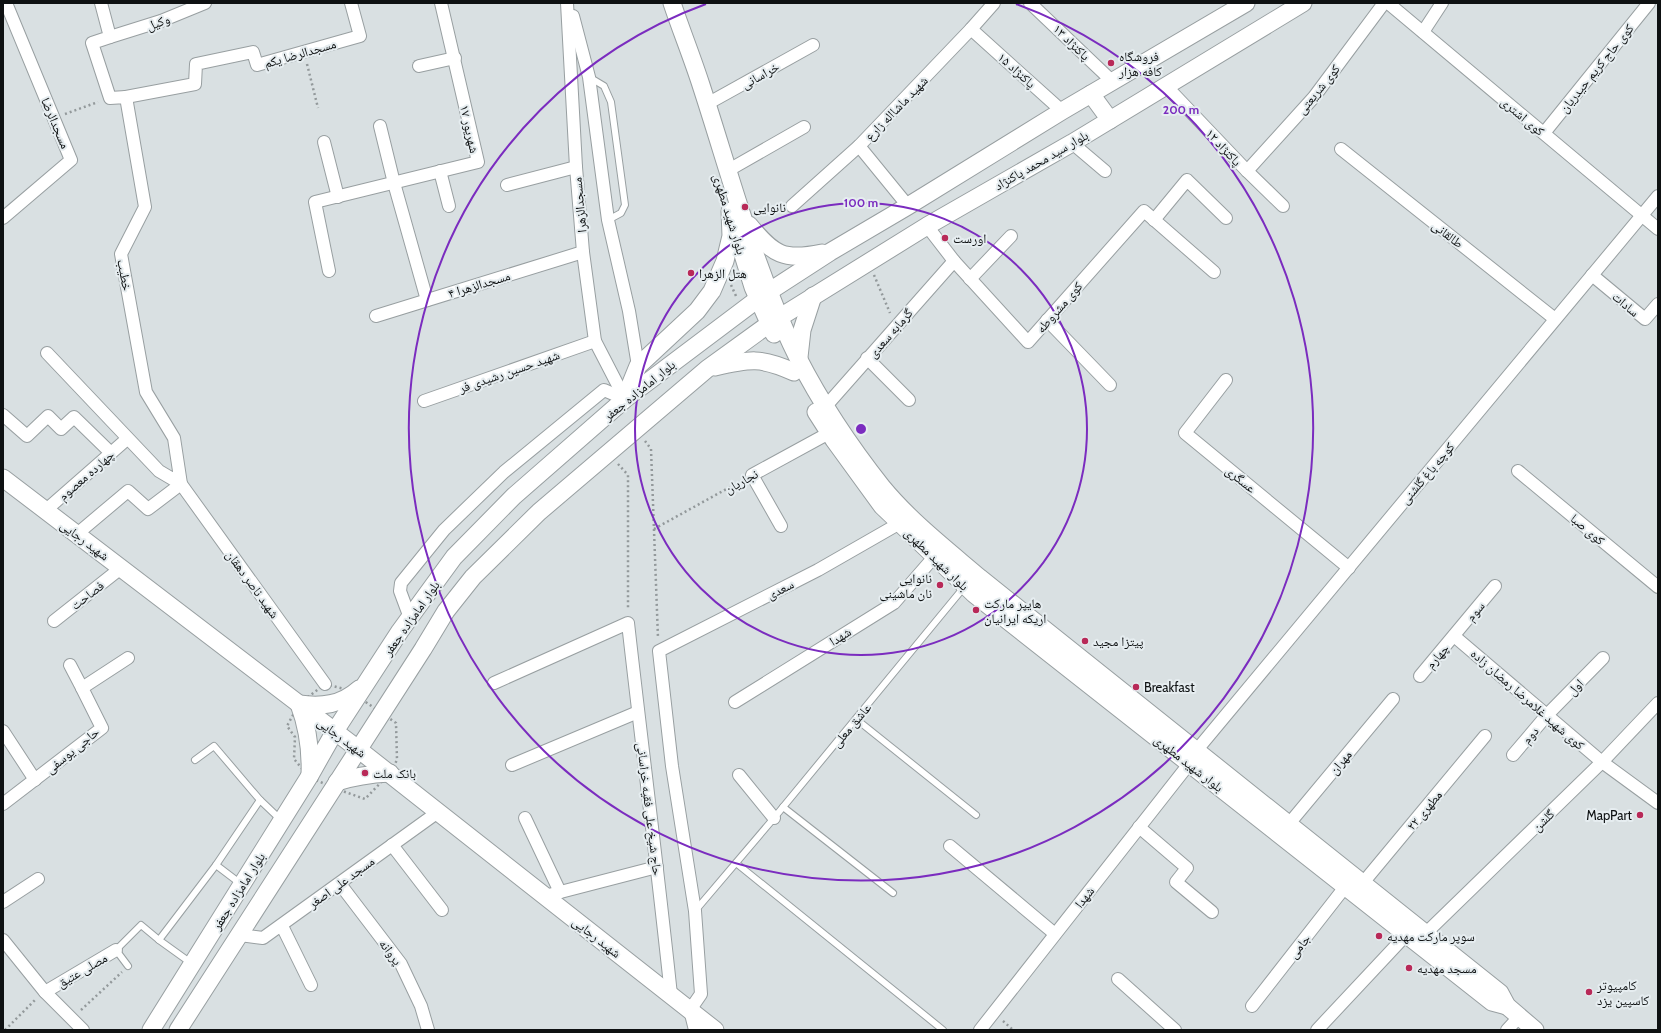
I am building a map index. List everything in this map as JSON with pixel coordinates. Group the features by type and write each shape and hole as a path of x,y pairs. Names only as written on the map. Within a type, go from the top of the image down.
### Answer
{"main road":[{"name":"بلوار شهید مطهری","path":"662,3 774,321 829,433 882,506 974,594 1193,757 1288,825 1500,993 1513,1012"},
{"name":"بلوار شهید مطهری","path":"672,3 707,104 728,171 736,214"},
{"path":"764,294 830,252 908,206 1062,111 1246,3"},
{"name":"بلوار سید محمد پاکنژاد","path":"774,321 927,226 1072,143 1303,3"},
{"path":"1091,94 1110,120"},
{"path":"736,214 760,240 780,254 805,257 830,252"},
{"path":"625,399 638,366 697,311 712,291 725,261 736,214"},
{"name":"بلوار امامزاده جعفر","path":"151,1030 299,794 335,731 410,618 454,557 514,496 625,399 764,294"},
{"path":"707,369 736,362 758,360 778,365 797,366 802,330 813,296"},
{"name":"بلوار امامزاده جعفر","path":"178,1030 446,611 473,577 539,512 607,452 707,369 774,321"},
{"name":"بلوار شهید مطهری","path":"797,366 883,487 928,533 1346,887 1492,1002 1513,1012 1535,1030"},
{"name":"شهید رجایی","path":"3,478 335,731 438,812 553,894 671,995 715,1030"},
{"path":"309,777 309,739 305,721 298,704 316,706 334,704 350,697 364,686"},
{"path":"375,723 374,741 380,758 390,774"},
{"path":"337,782 366,774 390,774"},
{"path":"299,794 308,789 315,790 322,797 321,808"}],"street":[{"name":"مسجدالرضا","path":"3,218 71,160 6,3"},
{"path":"101,3 110,37 92,43 110,98 126,98"},
{"name":"وکیل","path":"110,37 161,21 205,3"},
{"name":"مسجدالرضا یکم","path":"126,98 195,84 196,64 253,52 258,65 360,36 351,3"},
{"name":"۱۷ شهریور","path":"329,271 316,202 478,162 441,3"},
{"path":"569,3 589,77 608,220 629,311 638,366"},
{"name":"مسجدالزهرا","path":"569,3 576,167 583,252 595,341 625,399"},
{"name":"شهید ماشااله زارع","path":"792,206 859,146 994,3"},
{"name":"پاکنژاد ۱۳","path":"1030,3 1113,82"},
{"name":"کوی شریعتی","path":"1247,171 1314,97 1384,3"},
{"name":"کوی اشتری","path":"1388,3 1658,229"},
{"path":"1423,32 1442,3"},
{"name":"کوی حاج کریم حیدریان","path":"1544,133 1649,3"},
{"name":"پاکنژاد ۱۵","path":"971,29 1062,111"},
{"name":"خراسانی","path":"707,104 813,45"},
{"path":"419,66 455,58"},
{"name":"پاکنژاد ۱۲","path":"1166,86 1247,171 1283,206"},
{"name":"خطیب","path":"126,98 144,207 121,254 146,392 174,438 181,484"},
{"path":"380,126 394,183 428,300"},
{"path":"728,171 804,127"},
{"path":"324,142 338,197"},
{"path":"1072,143 1105,171"},
{"path":"859,146 908,206"},
{"name":"طالقانی","path":"1341,150 1555,319"},
{"path":"507,185 576,167"},
{"path":"440,171 449,206"},
{"path":"1214,272 1154,220 1187,180 1226,218"},
{"name":"کوچه باغ گلشنی","path":"1193,757 1658,196"},
{"name":"کوی مشروطه","path":"927,226 954,261 1028,342 1144,211 1154,220"},
{"path":"970,279 1011,236"},
{"name":"مسجدالزهرا ۴","path":"376,316 583,252"},
{"name":"گرمابه سعدی","path":"826,406 954,261"},
{"name":"سادات","path":"1592,275 1645,319 1658,304"},
{"path":"1047,320 1110,385"},
{"name":"شهید حسین رشیدی فر","path":"424,401 595,341"},
{"path":"47,353 159,471 181,484 148,509 128,491 77,534"},
{"path":"867,358 909,400"},
{"name":"عسگری","path":"1226,380 1185,433 1349,568"},
{"path":"410,618 400,591 401,583 444,530 504,472 604,390 625,399"},
{"path":"3,415 27,436 48,416 61,429 74,417 111,453"},
{"name":"نجاریان","path":"752,475 829,433"},
{"name":"چهارده معصوم","path":"46,510 127,439"},
{"name":"کوی صبا","path":"1518,471 1658,587"},
{"path":"752,475 781,526"},
{"name":"شهید ناصر دهقان","path":"181,484 325,684"},
{"name":"سعدی","path":"659,651 818,570 900,523"},
{"name":"شهدا","path":"735,702 894,603 934,557"},
{"name":"فصاحت","path":"54,621 121,568"},
{"name":"سوم","path":"1454,636 1495,586"},
{"path":"494,683 628,623"},
{"name":"حاج شیخ علی فقیه خراسانی","path":"628,623 671,995"},
{"name":"چهارم","path":"1420,676 1454,636"},
{"name":"کوی شهید غلامرضا رمضان زاده","path":"1454,636 1602,762 1658,803"},
{"name":"حاج شیخ علی فقیه خراسانی","path":"659,651 672,766 695,911 701,994 690,1010"},
{"path":"70,666 82,688 128,658"},
{"name":"اول","path":"1547,715 1603,658"},
{"name":"حاجی یوسفی","path":"3,804 102,728 82,688"},
{"name":"مهران","path":"1288,825 1393,699"},
{"name":"گلشن","path":"1425,934 1602,762 1658,703"},
{"path":"512,765 638,712"},
{"name":"دوم","path":"1513,755 1547,715"},
{"path":"3,731 34,780"},
{"name":"مطهری ۲۲","path":"1362,884 1485,736"},
{"name":"شهدا","path":"980,1030 1193,757"},
{"path":"740,775 774,818"},
{"name":"مسجد علی اصغر","path":"240,935 263,938 282,926 438,812"},
{"path":"525,818 553,894 657,867"},
{"path":"1139,827 1187,868 1176,882 1212,912"},
{"path":"392,845 442,910"},
{"path":"950,846 1055,934"},
{"path":"3,902 38,879"},
{"name":"پروانه","path":"340,884 401,964 420,1006 428,1030"},
{"name":"جامی","path":"1252,1006 1346,887"},
{"path":"282,926 311,985"},
{"path":"1317,1030 1406,935"},
{"path":"3,940 44,992 83,1030"},
{"name":"مصلی عتیق","path":"44,992 116,950"},
{"path":"1118,979 1175,1030"},
{"path":"690,1010 695,1030"},
{"path":"1507,1030 1513,1012"}],"lane":[{"path":"589,77 604,86 611,102 625,205 621,213 608,220"},
{"name":"عاشق معلی","path":"695,911 774,818 965,586"},
{"path":"856,719 976,814"},
{"path":"195,760 214,746 260,800 282,821"},
{"path":"192,964 159,940 216,866 260,800"},
{"path":"783,807 893,893"},
{"path":"736,863 943,1030"},
{"path":"216,866 242,885"},
{"name":"مصلی عتیق","path":"116,950 140,925 159,940"},
{"path":"116,950 128,966"}],"path":[{"path":"304,52 318,108"},
{"path":"54,118 110,98"},
{"path":"736,214 792,206"},
{"path":"869,262 895,327"},
{"path":"635,429 651,449 659,651"},
{"path":"607,452 628,475 628,623"},
{"name":"نجاریان","path":"654,529 752,475"},
{"path":"71,1019 128,966"},
{"name":"مصلی عتیق","path":"5,1030 44,992"}],"place":[{"name":"فروشگاه کافه هزار","path":"1111,63"},
{"name":"نانوایی","path":"745,207"},
{"name":"اورست","path":"945,238"},
{"name":"هتل الزهرا","path":"691,273"},
{"name":"نانوایی نان ماشینی","path":"940,585"},
{"name":"هایپر مارکت اریکه ایرانیان","path":"976,610"},
{"name":"پیتزا مجید","path":"1085,641"},
{"name":"Breakfast","path":"1136,687"},
{"name":"بانک ملت","path":"365,773"},
{"name":"MapPart","path":"1640,815"},
{"name":"سوپر مارکت مهدیه","path":"1379,936"},
{"name":"مسجد مهدیه","path":"1409,968"},
{"name":"کامپیوتر کاسپین یزد","path":"1589,992"}]}
